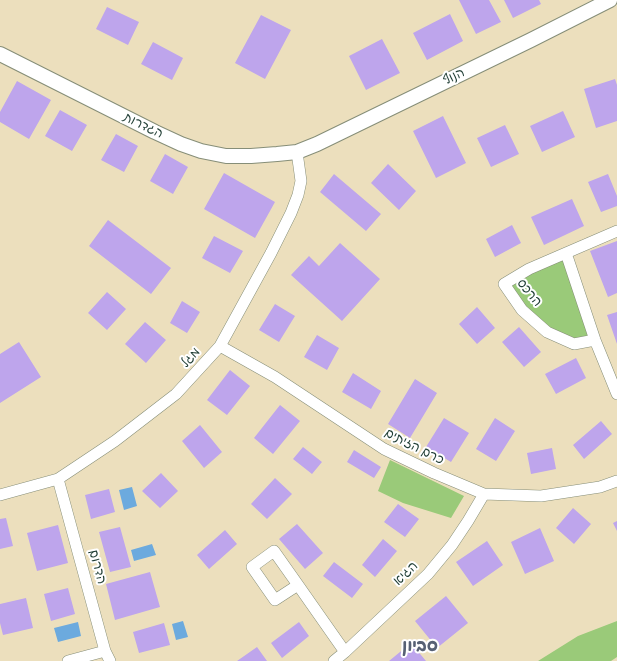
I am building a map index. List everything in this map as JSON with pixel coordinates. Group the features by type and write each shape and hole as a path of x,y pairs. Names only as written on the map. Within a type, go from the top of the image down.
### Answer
{"street":[{"name":"הנוף","path":"297,152 350,128 610,0"},
{"name":"הגדרות","path":"0,54 155,132 181,144 202,151 226,156 251,156 297,152"},
{"name":"מגל","path":"0,495 58,479 115,441 176,394 220,346 291,213 301,182 297,152"},
{"name":"הרכס","path":"595,340 574,344 547,332 522,310 504,284 529,269 617,231"},
{"path":"566,253 595,340 617,394"},
{"name":"כרם הזיתים","path":"220,346 276,377 384,450 484,494 541,496 600,487 617,481"},
{"name":"הדרום","path":"58,479 108,656"},
{"name":"הגיא","path":"334,661 428,574 452,545 484,494"},
{"path":"298,584 345,652"},
{"path":"68,661 108,656"}],"green space":[{"path":"566,253 595,340 574,344 547,332 504,284"},
{"path":"390,460 464,496 451,518 403,503 378,491"},
{"path":"617,621 617,657 611,661 538,661 578,636"}],"water":[{"path":"132,487 137,506 124,510 119,490"},
{"path":"152,544 156,555 134,561 131,550"},
{"path":"183,621 188,637 176,640 172,624"},
{"path":"78,622 81,636 58,642 54,628"}],"building":[{"path":"459,0 489,0 501,22 476,34"},
{"path":"504,0 539,0 541,4 513,18"},
{"path":"107,7 139,22 128,45 96,29"},
{"path":"450,14 463,41 427,60 413,33"},
{"path":"261,15 291,30 265,79 235,63"},
{"path":"382,39 400,73 366,90 349,56"},
{"path":"153,42 183,58 172,80 141,64"},
{"path":"615,79 617,85 617,121 596,128 584,89"},
{"path":"17,81 51,100 29,139 0,122 0,112"},
{"path":"60,110 87,125 72,151 45,136"},
{"path":"563,111 575,137 542,152 530,126"},
{"path":"443,116 466,163 436,178 413,131"},
{"path":"505,125 519,154 491,167 477,138"},
{"path":"116,134 138,146 124,172 101,160"},
{"path":"165,154 188,167 173,194 150,181"},
{"path":"388,164 416,191 399,210 371,183"},
{"path":"224,173 275,202 255,238 204,209"},
{"path":"334,174 381,214 366,231 320,192"},
{"path":"608,174 617,196 617,206 601,212 588,182"},
{"path":"572,199 584,226 544,245 531,217"},
{"path":"108,220 171,268 151,294 89,246"},
{"path":"512,225 521,243 495,257 486,239"},
{"path":"214,236 243,251 230,273 202,258"},
{"path":"617,241 617,293 608,297 590,251"},
{"path":"340,243 380,279 342,321 291,275 309,256 319,266"},
{"path":"107,292 126,309 107,330 88,313"},
{"path":"182,301 200,312 187,333 170,323"},
{"path":"275,304 295,316 279,342 259,330"},
{"path":"477,307 495,328 477,344 459,324"},
{"path":"617,312 617,344 607,315"},
{"path":"145,322 166,340 146,363 125,344"},
{"path":"519,327 541,352 524,367 502,342"},
{"path":"317,335 339,348 327,370 304,357"},
{"path":"19,342 41,377 0,403 0,354"},
{"path":"576,358 586,378 556,394 545,374"},
{"path":"230,370 250,386 227,415 207,400"},
{"path":"353,373 381,391 371,409 342,392"},
{"path":"415,379 437,393 410,438 388,424"},
{"path":"280,405 300,421 273,454 254,438"},
{"path":"444,418 469,433 451,462 426,447"},
{"path":"495,418 515,431 496,461 476,449"},
{"path":"601,421 612,434 584,459 573,445"},
{"path":"200,425 222,452 204,468 182,441"},
{"path":"303,447 322,462 312,474 293,459"},
{"path":"552,448 556,469 531,474 527,453"},
{"path":"354,450 381,467 374,478 347,462"},
{"path":"161,473 178,491 160,508 142,491"},
{"path":"275,478 292,494 267,519 251,504"},
{"path":"109,489 115,512 91,519 85,495"},
{"path":"398,504 419,519 405,537 384,522"},
{"path":"573,508 591,524 574,544 556,528"},
{"path":"6,518 13,546 0,549 0,519"},
{"path":"617,521 617,531 613,523"},
{"path":"297,524 323,553 305,569 279,539"},
{"path":"58,525 68,563 37,571 27,533"},
{"path":"120,527 131,567 110,572 99,532"},
{"path":"540,528 554,561 525,574 511,542"},
{"path":"225,530 237,544 209,569 197,555"},
{"path":"383,539 397,551 375,577 362,565"},
{"path":"487,541 503,565 473,586 456,562"},
{"path":"334,562 363,584 352,598 323,576"},
{"path":"150,572 160,607 115,620 106,584"},
{"path":"68,588 75,614 51,621 44,594"},
{"path":"446,596 468,623 437,648 415,621"},
{"path":"26,598 33,628 3,635 0,623 0,604"},
{"path":"299,622 309,636 282,658 271,643"},
{"path":"164,623 170,645 139,653 133,632"},
{"path":"411,643 426,661 389,661"},
{"path":"257,647 267,661 237,661"}],"district":[{"name":"סביון","path":"420,647"}]}
